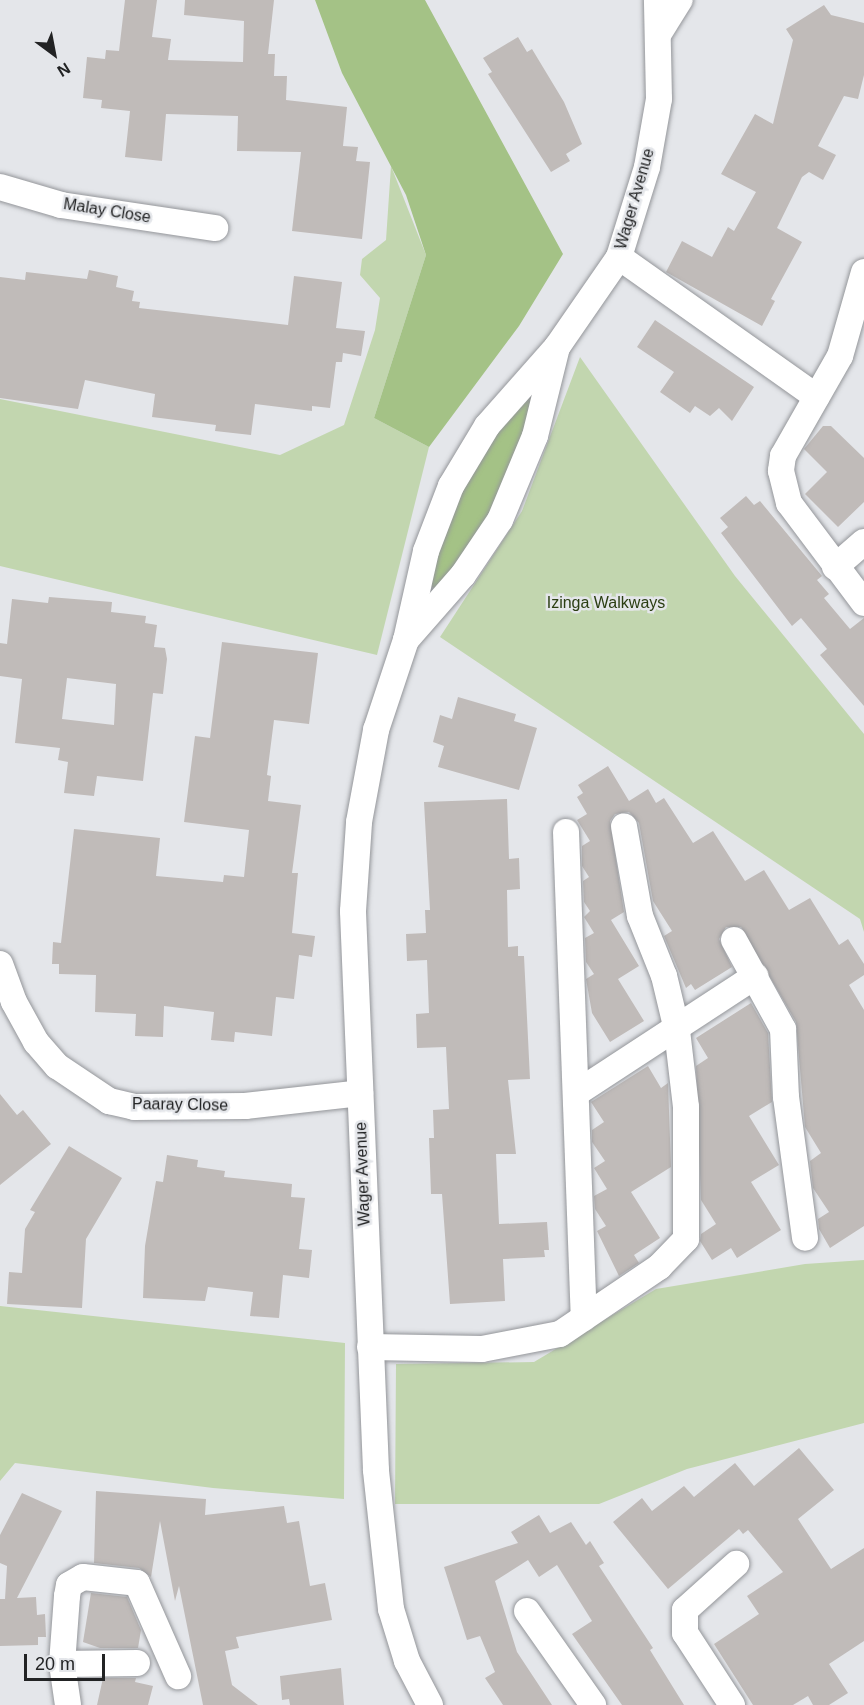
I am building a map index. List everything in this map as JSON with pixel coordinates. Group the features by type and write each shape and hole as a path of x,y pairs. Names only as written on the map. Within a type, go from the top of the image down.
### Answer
{"street":[{"name":"Wager Avenue","path":"430,1705 407,1661 391,1609 376,1470 353,911 359,822 376,730 406,640 426,551 451,486 501,407 557,347 618,257 647,167 659,99 657,0"},
{"path":"659,33 680,0"},
{"name":"Malay Close","path":"0,187 61,205 215,228"},
{"path":"618,257 818,397"},
{"path":"864,272 840,356 783,456 781,471 789,503 864,603"},
{"name":"Wager Avenue","path":"406,640 463,575 500,520 535,436 557,347"},
{"path":"835,567 864,542"},
{"path":"370,1347 425,1350 522,1345 560,1334 659,1267 686,1239 686,1107 677,1030 664,976 640,916 624,826"},
{"path":"566,832 578,1092 584,1318"},
{"path":"734,940 783,1029 786,1097 806,1238"},
{"name":"Paaray Close","path":"0,964 14,1002 36,1042 57,1066 110,1101 134,1107 245,1106 360,1093"},
{"path":"578,1092 677,1030 755,976"},
{"path":"732,1705 685,1633 686,1610 736,1564"},
{"path":"68,1705 62,1664 69,1586 83,1577 130,1581 142,1589 178,1676"},
{"path":"527,1611 592,1705"},
{"path":"62,1664 137,1663"}],"green space":[{"path":"315,0 425,0 563,254 519,326 429,447 374,418 426,255 406,195 342,73"},
{"path":"391,166 426,255 374,418 429,447 377,655 0,566 0,399 280,455 344,425 375,330 380,298 360,275 362,259 386,240"},
{"name":"Izinga Walkways","path":"580,357 735,576 864,734 864,932 860,919 440,637 522,511"},
{"path":"536,390 527,428 481,532 436,589 428,585 446,521 499,424"},
{"path":"864,1260 864,1423 687,1469 599,1504 395,1504 396,1364 534,1362 656,1289 805,1264"},
{"path":"0,1306 345,1343 344,1499 213,1488 15,1463 0,1481"}],"building":[{"path":"125,0 157,0 152,37 171,39 168,60 243,62 244,21 184,15 185,0 274,0 268,54 275,54 274,76 287,76 286,100 347,107 343,146 358,147 356,161 370,162 362,239 292,231 301,152 237,151 238,116 166,114 162,161 125,157 130,111 101,108 102,100 83,98 87,57 105,59 106,50 119,51"},
{"path":"824,5 831,15 864,23 864,75 858,99 844,96 818,146 836,155 823,180 809,172 802,177 777,228 802,242 771,299 775,301 762,326 666,272 682,241 712,257 728,227 734,231 756,192 721,174 755,114 773,124 793,40 786,29"},
{"path":"518,37 527,52 532,49 564,102 582,144 566,154 570,161 551,172 488,74 492,72 483,58"},
{"path":"89,270 118,276 116,287 134,291 132,301 140,302 139,308 288,325 294,276 342,282 336,328 365,331 361,356 343,353 342,362 336,362 330,408 312,406 312,411 255,404 251,435 215,431 216,425 152,417 155,394 85,380 78,409 0,398 0,277 25,280 26,272 87,279"},
{"path":"655,320 754,387 732,421 719,408 710,416 695,406 690,413 660,392 674,372 637,347"},
{"path":"823,426 831,426 864,458 864,502 838,527 805,494 827,472 804,449"},
{"path":"746,496 754,505 760,501 822,576 817,580 829,594 824,598 850,629 864,618 864,706 820,655 827,649 801,618 792,626 721,533 728,527 720,518"},
{"path":"49,597 112,602 111,612 146,616 145,623 157,625 154,647 165,648 167,659 163,694 153,693 143,781 97,776 94,796 64,793 68,762 58,760 60,748 15,743 22,679 0,676 0,643 7,644 12,599 48,603","holes":["67,678 116,684 114,725 62,719"]},
{"path":"222,642 318,653 309,724 274,720 267,775 271,776 268,801 301,805 292,873 298,873 292,933 315,936 312,957 299,955 294,999 276,997 272,1036 235,1032 234,1042 211,1040 214,1012 164,1006 163,1037 135,1036 136,1014 95,1012 96,975 59,974 59,964 52,964 53,942 61,943 74,829 160,838 156,876 223,882 224,875 244,877 249,830 184,822 195,736 210,738"},
{"path":"458,697 516,714 514,721 537,728 519,790 438,767 444,746 433,742 440,715 452,719"},
{"path":"608,766 629,801 648,789 656,803 664,798 693,843 713,831 745,881 764,870 789,910 810,898 839,945 848,939 864,964 864,975 849,985 864,1010 864,1226 830,1248 819,1229 818,1219 829,1212 813,1188 810,1161 821,1153 805,1127 796,1022 741,927 726,927 719,939 732,967 695,990 691,984 686,988 664,936 672,931 653,901 639,823 629,812 615,814 610,821 624,912 611,920 639,966 618,979 644,1021 610,1042 592,1013 586,979 594,974 586,962 585,938 594,933 584,917 590,911 584,902 583,881 589,877 582,866 582,846 590,841 577,820 587,814 577,797 583,793 578,785"},
{"path":"507,799 509,859 519,858 520,889 507,890 508,947 518,946 518,956 524,956 530,1079 508,1080 516,1154 496,1154 499,1224 547,1222 549,1250 544,1250 545,1257 503,1259 505,1301 450,1304 442,1194 431,1194 429,1138 434,1138 433,1110 449,1109 446,1047 417,1048 416,1014 429,1013 427,960 407,961 406,934 426,933 425,910 430,910 424,802"},
{"path":"751,1003 768,1033 772,1102 749,1116 779,1165 751,1182 781,1230 737,1258 731,1248 712,1260 700,1241 701,1234 716,1224 701,1200 696,1066 708,1058 696,1038"},
{"path":"648,1066 661,1088 668,1083 671,1167 631,1192 660,1238 634,1255 639,1263 619,1276 597,1231 606,1226 595,1209 594,1196 607,1189 594,1168 605,1161 592,1142 592,1130 604,1122 591,1102"},
{"path":"0,1094 17,1115 23,1110 51,1144 0,1185"},
{"path":"69,1146 122,1178 86,1239 82,1308 7,1304 9,1272 22,1273 25,1229 35,1212 30,1210"},
{"path":"167,1155 198,1160 197,1167 225,1171 224,1177 292,1184 291,1197 305,1198 299,1249 312,1250 309,1278 283,1275 279,1318 250,1316 253,1292 208,1287 205,1301 143,1298 145,1246 156,1181 163,1182"},
{"path":"799,1448 834,1490 798,1519 831,1569 864,1548 864,1641 829,1664 848,1693 829,1705 813,1705 808,1696 793,1705 753,1705 714,1644 759,1614 747,1596 783,1572 748,1530 743,1534 739,1529 668,1589 613,1522 642,1498 652,1511 684,1486 694,1497 735,1463 754,1486"},
{"path":"96,1491 206,1499 205,1515 284,1506 287,1523 299,1521 310,1586 325,1583 332,1620 236,1637 239,1648 225,1651 232,1685 258,1705 203,1705 179,1586 175,1601 160,1521 151,1577 139,1568 94,1563"},
{"path":"22,1493 62,1511 17,1598 36,1597 37,1615 45,1614 46,1637 38,1637 38,1645 0,1646 0,1599 5,1599 7,1566 0,1563 0,1535"},
{"path":"539,1515 550,1533 571,1522 586,1545 590,1541 604,1563 599,1566 653,1648 650,1650 684,1705 622,1705 572,1634 592,1621 557,1565 539,1577 528,1560 495,1581 517,1652 552,1705 503,1705 485,1678 495,1672 480,1636 467,1640 444,1567 518,1543 511,1532"},
{"path":"91,1593 127,1597 141,1630 138,1648 100,1648 83,1642"},
{"path":"341,1668 344,1705 290,1705 289,1699 282,1700 280,1676"},
{"path":"103,1678 136,1678 135,1682 153,1686 148,1705 97,1705"}]}
